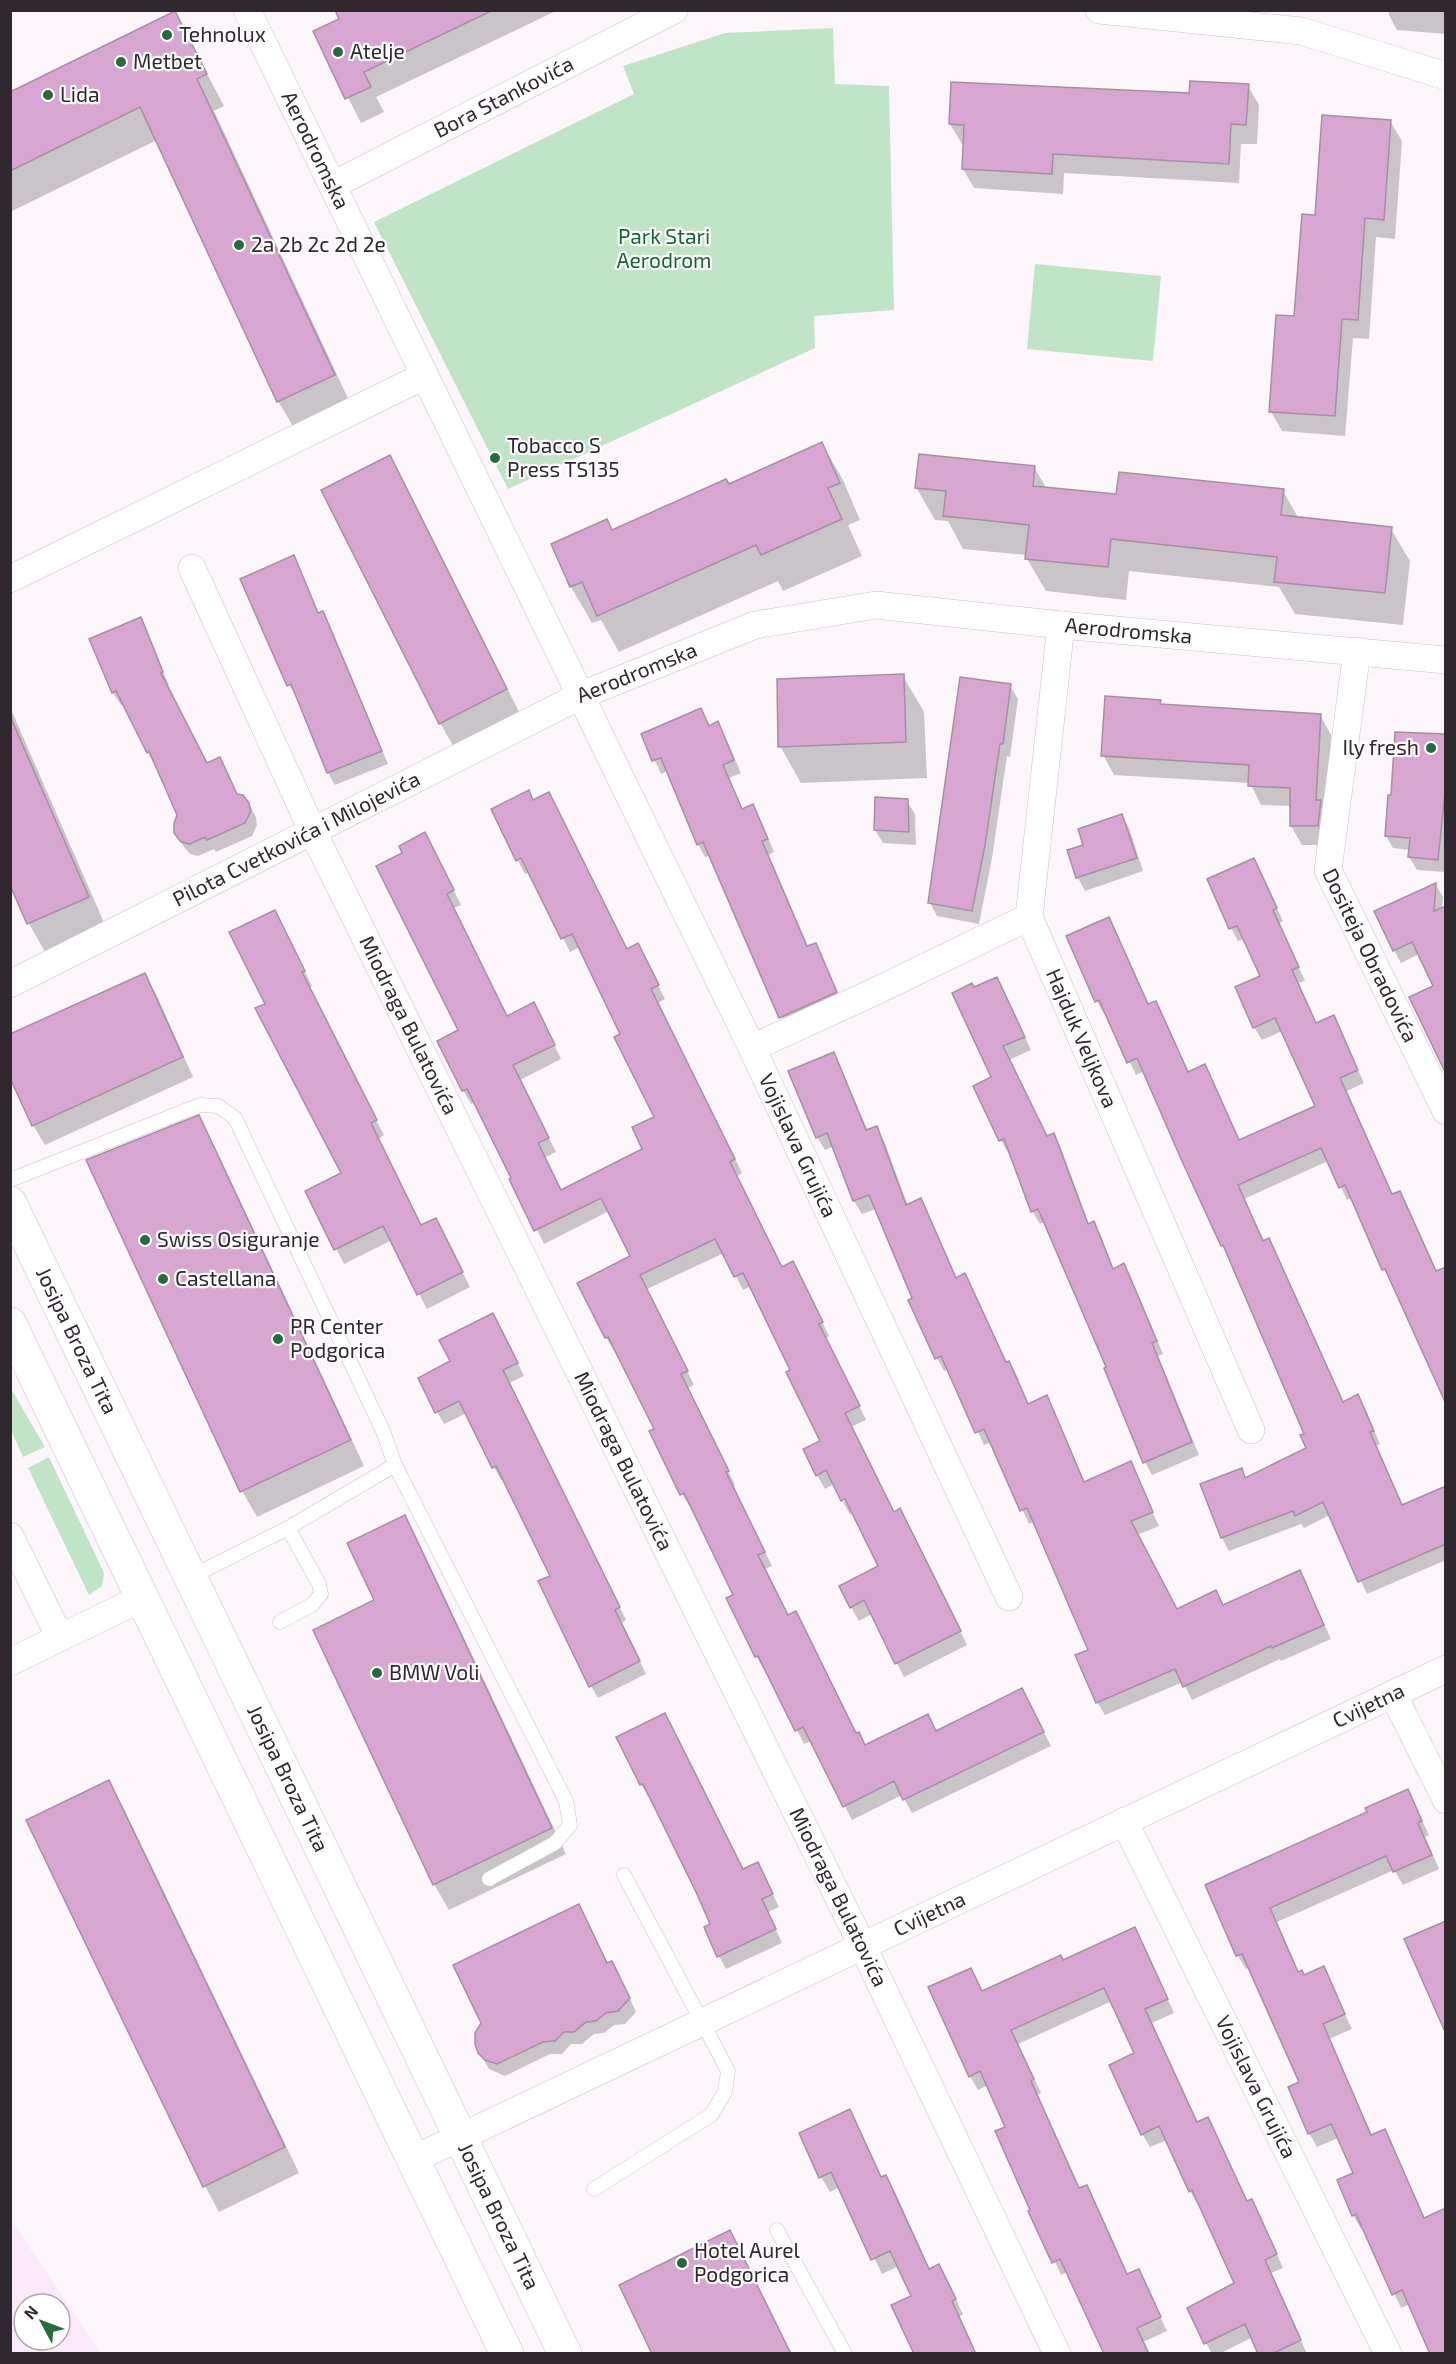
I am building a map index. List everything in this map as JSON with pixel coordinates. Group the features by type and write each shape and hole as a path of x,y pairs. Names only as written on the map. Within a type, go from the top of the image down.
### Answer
{"main road":[{"name":"Josipa Broza Tita","path":"10,1203 565,2354"},
{"path":"10,1324 507,2354"}],"street":[{"name":"Aerodromska","path":"247,10 582,695 754,625 876,605 1061,625 1446,660"},
{"path":"1100,10 1302,21 1446,76"},
{"name":"Bora Stankovića","path":"333,185 667,12"},
{"path":"10,579 424,376"},
{"name":"Miodraga Bulatovića","path":"192,568 313,832 862,1945 1057,2354"},
{"name":"Hajduk Veljkova","path":"1061,625 1029,917 1251,1430"},
{"name":"Dositeja Obradovića","path":"1357,651 1328,870 1446,1111"},
{"name":"Pilota Cvetkovića i Milojevića","path":"10,984 582,695"},
{"name":"Vojislava Grujića","path":"582,695 752,1048 1009,1597"},
{"path":"752,1048 1029,917"},
{"path":"10,1536 60,1638"},
{"path":"10,1662 142,1598"},
{"name":"Cvijetna","path":"412,2160 1446,1669"},
{"path":"1393,1694 1446,1800"},
{"name":"Vojislava Grujića","path":"1124,1821 1388,2354"}],"lane":[{"path":"10,1180 200,1105 218,1106 235,1118 383,1431 395,1465 566,1801 570,1825 555,1843 489,1879"},
{"path":"191,1577 288,1528 395,1465"},
{"path":"280,1622 313,1604 321,1594 320,1584 288,1528"},
{"path":"594,2189 711,2115 725,2092 728,2070 624,1875"},
{"path":"777,2230 845,2354"}],"shaded area":[{"path":"10,2220 59,2292 12,2292 12,2352 72,2352 72,2311 100,2353 11,2353"}],"green space":[{"name":"Park Stari Aerodrom","path":"833,28 835,84 889,86 894,310 814,316 815,348 508,489 374,222 634,94 623,66 725,33"},
{"path":"1035,264 1161,276 1153,361 1027,349"},
{"path":"10,1387 45,1447 23,1457 11,1430"},
{"path":"49,1457 104,1573 102,1586 89,1595 28,1468"}],"building":[{"path":"335,10 493,10 364,72 371,87 345,99 313,31 339,19"},
{"path":"175,11 207,74 197,79 335,375 277,402 140,107 10,171 10,92"},
{"path":"1190,81 1249,84 1246,125 1231,124 1229,164 1053,154 1052,174 962,169 964,125 949,124 951,82 1189,93"},
{"path":"1322,115 1391,120 1384,220 1365,218 1358,320 1342,319 1335,416 1269,412 1276,315 1294,316 1302,214 1315,215"},
{"path":"822,442 840,483 828,488 842,519 761,555 756,545 597,616 582,582 570,587 551,544 607,519 612,530 726,479 729,484"},
{"path":"919,454 1035,466 1033,486 1116,494 1119,472 1284,489 1281,515 1392,527 1385,593 1274,582 1277,557 1111,539 1108,567 1025,559 1029,525 943,516 946,491 915,488"},
{"path":"390,455 507,689 439,724 321,490"},
{"path":"294,555 318,613 323,611 382,751 327,773 291,684 287,686 240,579"},
{"path":"141,617 163,672 161,673 207,763 220,757 237,794 243,795 249,803 251,811 245,823 207,840 205,837 190,844 181,842 174,833 177,815 149,751 147,753 116,691 112,693 89,639"},
{"path":"904,674 906,742 778,747 777,679"},
{"path":"960,677 1011,684 1003,744 1000,744 985,845 972,911 928,903"},
{"path":"1105,696 1161,700 1160,704 1321,714 1316,800 1321,800 1318,826 1290,826 1290,788 1248,786 1249,765 1101,756"},
{"path":"701,708 709,726 718,721 734,760 723,765 742,809 753,804 768,839 762,841 807,946 816,943 837,992 779,1018 703,842 697,845 661,758 652,761 641,734"},
{"path":"10,716 89,897 27,924 10,885"},
{"path":"1395,732 1446,734 1446,783 1438,860 1408,857 1410,838 1385,836 1388,795 1391,795"},
{"path":"529,790 533,800 549,792 627,949 638,943 659,985 651,989 735,1159 730,1162 782,1267 793,1261 823,1322 819,1324 860,1406 845,1413 894,1512 900,1508 961,1631 895,1664 864,1600 850,1608 839,1586 878,1566 845,1499 841,1501 826,1470 816,1476 803,1449 820,1441 786,1372 790,1370 743,1273 734,1277 715,1239 640,1275 688,1371 681,1374 729,1471 726,1472 765,1552 758,1555 788,1615 796,1611 856,1733 859,1732 865,1745 928,1714 936,1731 1022,1688 1044,1732 903,1800 894,1781 843,1807 803,1727 795,1731 758,1656 755,1657 726,1598 733,1595 684,1493 680,1495 649,1431 654,1429 608,1337 605,1338 577,1283 630,1256 601,1198 534,1231 509,1179 511,1178 467,1089 462,1091 437,1041 458,1030 376,866 402,853 399,846 425,832 454,890 447,894 507,1016 534,1002 555,1045 513,1065 549,1138 538,1143 561,1190 642,1149 632,1127 654,1117 614,1037 620,1034 572,934 561,939 521,858 516,861 491,809"},
{"path":"875,797 908,799 909,832 874,830"},
{"path":"1122,814 1137,858 1076,878 1067,850 1083,845 1078,829"},
{"path":"1254,858 1277,908 1273,910 1299,967 1292,970 1316,1023 1334,1015 1358,1070 1340,1078 1392,1194 1400,1191 1436,1271 1446,1267 1446,1404 1385,1269 1382,1270 1345,1185 1339,1188 1321,1148 1238,1185 1263,1241 1269,1238 1343,1402 1358,1394 1374,1431 1370,1432 1402,1505 1446,1486 1446,1544 1358,1582 1323,1502 1295,1516 1293,1511 1221,1538 1200,1484 1242,1468 1245,1478 1306,1448 1300,1435 1304,1434 1223,1245 1221,1246 1137,1058 1127,1063 1099,1000 1095,1002 1066,936 1109,917 1148,1004 1156,1001 1188,1072 1205,1064 1239,1140 1315,1106 1275,1018 1253,1028 1235,987 1260,976 1237,926 1229,929 1207,879"},
{"path":"1436,883 1434,911 1446,906 1446,1074 1409,997 1433,986 1412,942 1393,951 1374,911"},
{"path":"275,910 305,971 302,972 377,1120 371,1123 421,1225 436,1218 463,1272 417,1295 383,1226 334,1250 305,1191 341,1173 255,1008 265,1004 229,932"},
{"path":"145,973 183,1057 32,1126 10,1078 10,1034"},
{"path":"997,977 1025,1037 1003,1046 1047,1136 1054,1133 1088,1224 1094,1221 1113,1269 1124,1263 1157,1341 1152,1343 1192,1442 1143,1463 1104,1368 1106,1367 1038,1209 1031,1212 1004,1139 999,1141 973,1086 991,1077 952,993 972,983 974,987"},
{"path":"834,1052 866,1130 877,1126 906,1205 921,1198 956,1278 965,1273 1028,1404 1047,1395 1084,1482 1131,1461 1153,1512 1131,1521 1177,1609 1216,1590 1223,1605 1300,1570 1324,1625 1272,1648 1271,1646 1183,1687 1175,1669 1096,1703 1075,1655 1088,1650 1027,1508 1020,1511 984,1429 975,1433 941,1356 935,1359 908,1300 912,1298 869,1195 853,1201 827,1133 816,1138 788,1071"},
{"path":"199,1115 351,1440 240,1492 86,1160"},
{"path":"493,1313 518,1363 503,1370 620,1607 615,1610 640,1661 589,1687 538,1581 550,1576 496,1466 492,1468 459,1401 435,1413 418,1378 450,1361 439,1340"},
{"path":"405,1515 552,1828 433,1885 313,1630 374,1600 347,1543"},
{"path":"665,1713 743,1869 758,1862 773,1894 762,1899 776,1929 717,1957 704,1927 710,1924 696,1892 643,1784 640,1785 616,1737"},
{"path":"109,1780 285,2147 203,2187 26,1820"},
{"path":"1408,1789 1422,1821 1418,1823 1432,1855 1393,1872 1386,1856 1270,1908 1298,1972 1302,1970 1304,1975 1324,1966 1345,2014 1323,2024 1371,2135 1385,2129 1424,2218 1446,2208 1446,2354 1430,2354 1402,2290 1392,2295 1356,2214 1352,2216 1337,2180 1353,2173 1331,2124 1308,2134 1288,2087 1299,2082 1242,1954 1236,1956 1205,1885 1367,1812 1365,1808"},
{"path":"579,1904 607,1963 612,1961 630,1998 618,2011 606,2013 596,2021 586,2022 574,2032 564,2032 555,2041 543,2042 497,2064 485,2060 478,2053 475,2044 475,2033 481,2023 453,1965"},
{"path":"1446,1921 1446,2034 1404,1939"},
{"path":"1135,1927 1168,1999 1145,2009 1197,2122 1208,2117 1247,2201 1252,2199 1277,2254 1265,2260 1301,2340 1272,2354 1258,2354 1245,2324 1204,2344 1187,2308 1234,2283 1192,2190 1189,2192 1159,2126 1141,2135 1109,2065 1134,2053 1104,1988 1011,2030 1079,2188 1087,2185 1127,2274 1139,2269 1161,2317 1137,2328 1149,2354 1104,2354 1060,2259 1052,2263 1028,2211 1030,2210 995,2131 1005,2127 980,2071 969,2077 928,1987 971,1968 982,1991 1061,1955 1063,1960"},
{"path":"850,2109 881,2177 886,2175 929,2269 939,2264 956,2299 952,2301 976,2354 914,2354 891,2305 911,2296 890,2251 871,2260 831,2172 819,2178 799,2133"},
{"path":"730,2230 791,2354 652,2354 619,2285"}],"place":[{"name":"Tehnolux","path":"167,35"},
{"name":"Atelje","path":"338,52"},
{"name":"Metbet","path":"121,62"},
{"name":"Lida","path":"48,95"},
{"name":"2a 2b 2c 2d 2e","path":"239,245"},
{"name":"Tobacco S Press TS135","path":"495,458"},
{"name":"Ily fresh","path":"1431,748"},
{"name":"Swiss Osiguranje","path":"145,1240"},
{"name":"Castellana","path":"163,1279"},
{"name":"PR Center Podgorica","path":"278,1339"},
{"name":"BMW Voli","path":"377,1673"},
{"name":"Hotel Aurel Podgorica","path":"682,2263"}]}
